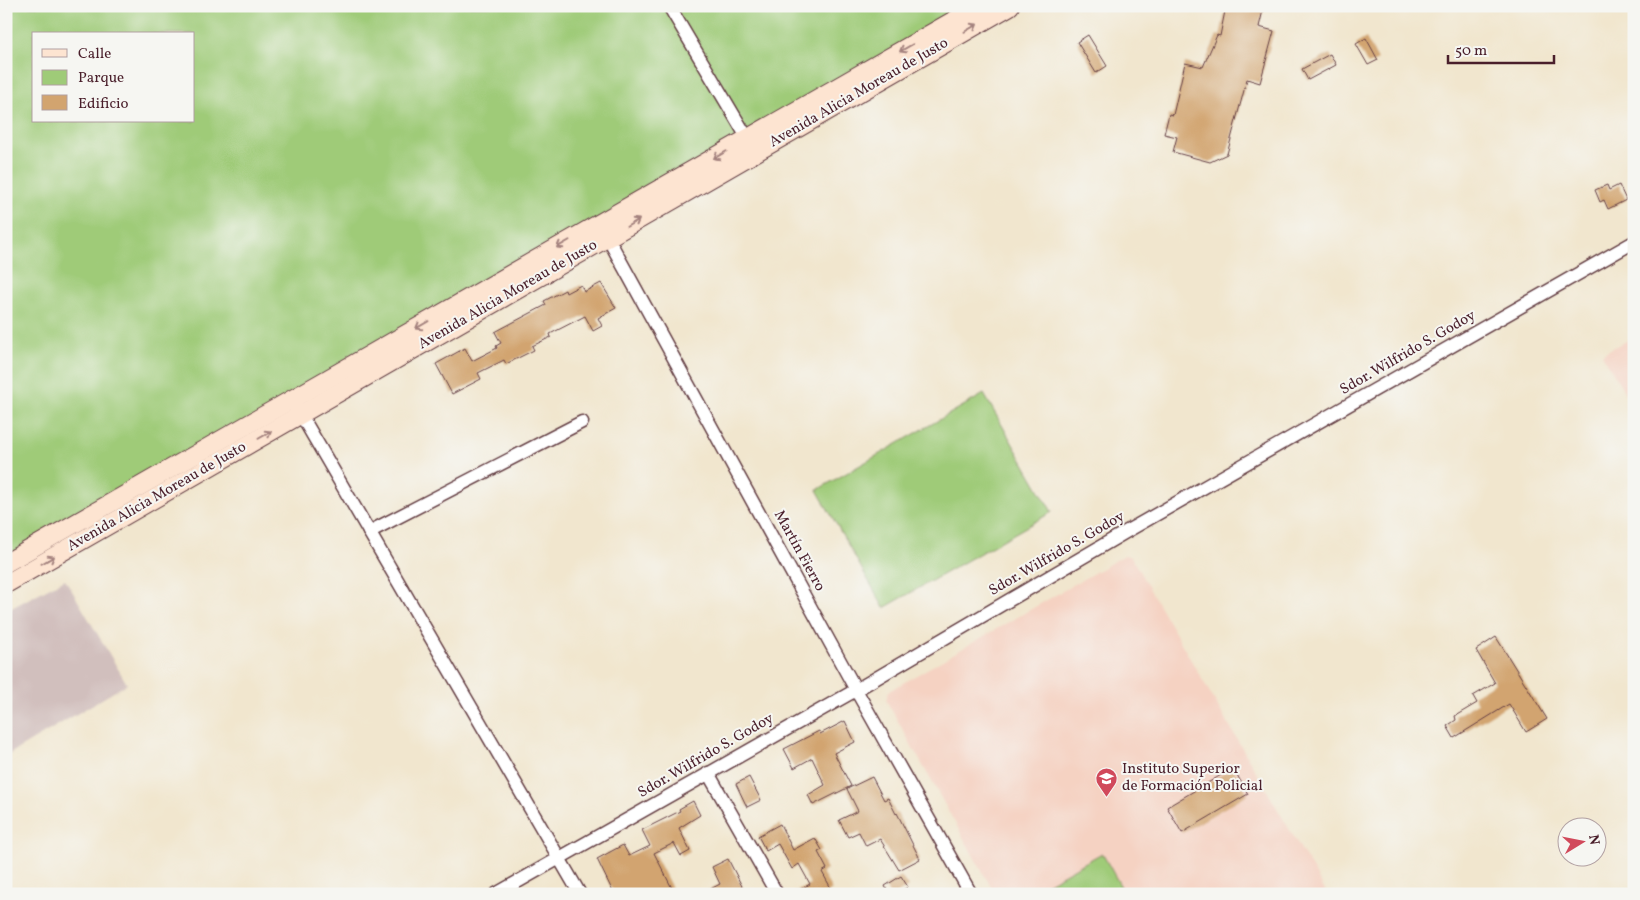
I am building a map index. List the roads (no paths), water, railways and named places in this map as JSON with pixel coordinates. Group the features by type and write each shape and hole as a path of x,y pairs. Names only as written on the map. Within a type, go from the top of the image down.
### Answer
{"main road":[{"name":"Avenida Alicia Moreau de Justo","path":"604,230 748,139 979,6"},
{"name":"Avenida Alicia Moreau de Justo","path":"6,584 296,407 604,230 1010,6"},
{"name":"Avenida Alicia Moreau de Justo","path":"6,563 296,407"}],"street":[{"path":"669,6 748,139"},
{"name":"Martín Fierro","path":"604,230 856,690 972,894"},
{"name":"Sdor. Wilfrido S. Godoy","path":"496,894 856,690 1129,530 1634,242"},
{"path":"296,407 580,894"},
{"path":"369,532 582,422"},
{"path":"708,774 777,894"}],"place":[{"name":"Instituto Superior de Formación Policial","path":"1106,797"}]}
